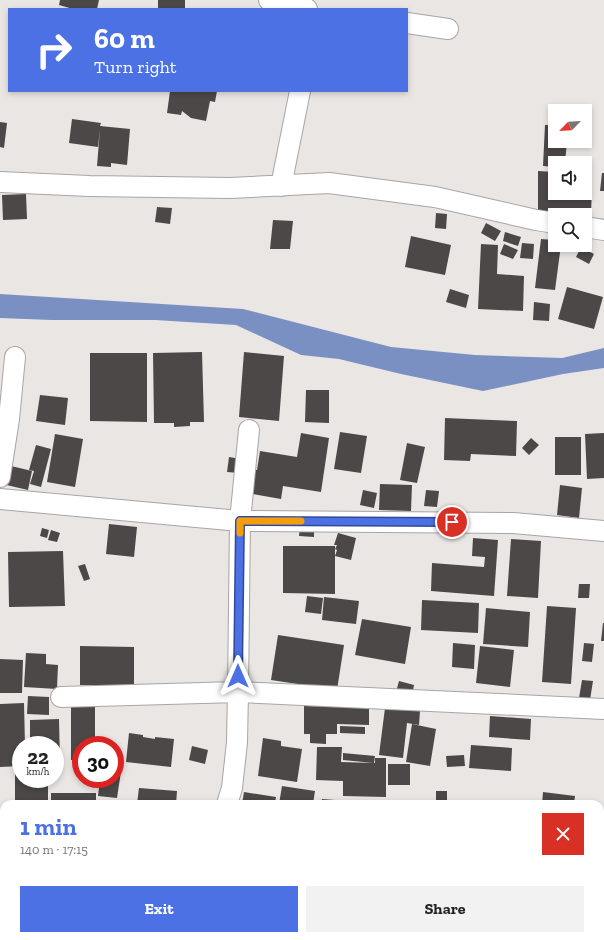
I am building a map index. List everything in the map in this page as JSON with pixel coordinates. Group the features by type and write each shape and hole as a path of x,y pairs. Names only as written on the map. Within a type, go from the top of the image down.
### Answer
{"street":[{"path":"269,0 303,8"},
{"path":"408,23 448,29"},
{"path":"281,186 300,92"},
{"path":"0,182 89,186 230,188 329,183 435,197 548,222"},
{"path":"592,229 604,230"},
{"path":"0,477 9,419 15,357"},
{"path":"228,800 232,788 237,742 240,521 249,430"},
{"path":"0,499 240,521 513,523 604,531"},
{"path":"61,697 238,692 604,709"}],"water":[{"path":"0,294 243,309 391,347 475,355 562,358 604,348 604,368 563,374 483,391 339,359 301,355 236,325 155,320 51,320 0,318"}],"building":[{"path":"60,0 99,0 97,8 70,8 59,5"},
{"path":"158,0 185,0 185,8 158,8"},
{"path":"170,92 217,92 215,102 210,101 206,121 191,118 182,111 181,115 167,113"},
{"path":"72,119 101,123 100,126 130,129 127,165 111,163 111,167 97,166 100,129 98,147 69,143"},
{"path":"0,122 7,123 4,148 0,147"},
{"path":"545,125 548,125 548,148 566,148 566,156 548,156 548,166 543,166"},
{"path":"538,171 548,172 548,200 592,200 591,208 548,208 548,213 538,213"},
{"path":"602,173 604,173 604,191 600,191"},
{"path":"26,194 27,219 3,220 2,195"},
{"path":"157,207 172,208 170,224 155,222"},
{"path":"436,213 447,214 446,229 435,228"},
{"path":"273,220 293,221 290,249 270,249"},
{"path":"486,223 501,231 495,241 481,233"},
{"path":"505,232 521,237 518,246 503,241"},
{"path":"411,236 451,245 445,275 405,267"},
{"path":"541,239 548,240 548,252 560,252 555,290 535,288"},
{"path":"522,243 534,244 533,259 520,258"},
{"path":"481,244 498,245 497,274 524,276 523,311 478,309"},
{"path":"504,244 518,250 513,259 500,254"},
{"path":"578,252 590,252 594,254 589,264 576,257"},
{"path":"567,287 603,297 594,329 558,319"},
{"path":"450,289 469,295 466,308 446,302"},
{"path":"534,302 550,304 549,321 533,320"},
{"path":"202,352 204,422 190,422 190,426 174,427 174,423 154,423 153,353"},
{"path":"244,352 284,356 279,421 239,417"},
{"path":"90,353 147,353 147,422 90,421"},
{"path":"306,390 329,390 329,423 305,422"},
{"path":"40,395 68,398 65,425 36,421"},
{"path":"445,418 517,421 516,456 471,454 470,461 444,460"},
{"path":"340,432 367,436 361,473 334,469"},
{"path":"301,433 329,438 321,492 283,486 281,499 253,494 254,484 247,483 249,469 257,470 260,451 297,457"},
{"path":"604,433 604,478 587,479 585,434"},
{"path":"55,434 83,439 75,487 47,482"},
{"path":"555,437 581,437 581,475 555,475"},
{"path":"531,438 539,445 529,455 522,448"},
{"path":"407,443 425,447 417,483 400,480"},
{"path":"36,445 51,449 41,487 30,484 34,471 29,470"},
{"path":"229,457 241,459 239,473 227,472"},
{"path":"7,465 32,471 28,490 2,484"},
{"path":"380,484 412,485 411,511 379,510"},
{"path":"560,485 582,488 579,518 557,515"},
{"path":"363,490 377,493 374,508 360,505"},
{"path":"426,490 439,491 437,507 424,506"},
{"path":"109,524 137,527 134,557 106,554"},
{"path":"300,526 314,527 314,537 299,536"},
{"path":"42,528 49,530 47,538 40,536"},
{"path":"51,530 60,533 57,542 48,540"},
{"path":"338,533 356,538 351,560 335,556 337,550 335,549 337,545 334,545"},
{"path":"473,538 498,540 494,596 431,591 432,563 484,567 485,557 472,556"},
{"path":"511,539 541,541 538,598 507,596"},
{"path":"283,546 335,546 335,594 283,593"},
{"path":"63,551 65,606 9,607 8,552"},
{"path":"85,564 90,579 84,581 78,566"},
{"path":"579,584 590,584 589,598 578,598"},
{"path":"307,596 323,598 321,614 305,612"},
{"path":"324,597 359,601 356,624 322,620"},
{"path":"422,600 479,603 478,633 421,630"},
{"path":"547,606 576,608 571,684 542,682"},
{"path":"486,608 530,612 528,647 483,644"},
{"path":"362,619 411,627 405,664 355,655"},
{"path":"603,623 604,641 601,641"},
{"path":"278,635 344,645 337,690 271,680"},
{"path":"453,643 475,645 474,669 452,667"},
{"path":"584,643 594,644 592,662 582,661"},
{"path":"80,646 134,647 134,685 80,685"},
{"path":"480,646 514,650 510,687 476,683"},
{"path":"26,653 46,654 46,664 58,665 57,689 24,687"},
{"path":"0,659 23,660 22,693 0,693"},
{"path":"582,680 593,681 590,700 579,698"},
{"path":"399,681 414,685 412,696 396,692"},
{"path":"28,696 49,697 49,715 27,714"},
{"path":"71,701 95,701 95,736 72,736 71,760"},
{"path":"24,703 25,736 12,736 12,766 0,767 0,704"},
{"path":"304,706 369,707 369,725 337,724 337,734 326,734 326,744 310,743 310,734 304,734"},
{"path":"385,708 420,711 419,725 407,723 403,758 379,755"},
{"path":"490,716 531,719 530,740 489,737"},
{"path":"59,719 59,736 30,736 30,720"},
{"path":"412,724 436,729 430,766 406,762"},
{"path":"340,726 365,727 365,734 340,733"},
{"path":"129,733 155,739 155,737 174,739 171,767 126,762"},
{"path":"263,738 281,741 281,746 302,749 297,782 258,776"},
{"path":"471,745 512,748 511,771 469,768"},
{"path":"192,746 208,750 205,764 189,760"},
{"path":"317,747 342,747 341,762 375,763 375,758 386,758 386,797 343,796 343,781 316,780"},
{"path":"343,753 375,756 374,763 343,760"},
{"path":"464,755 465,766 447,767 446,756"},
{"path":"388,764 410,764 410,785 388,785"},
{"path":"282,786 315,791 314,800 280,800"},
{"path":"15,788 48,788 48,800 15,800"},
{"path":"99,788 119,788 117,798 98,796"},
{"path":"139,788 177,791 176,800 138,800"},
{"path":"436,791 447,791 447,800 436,800"},
{"path":"244,792 276,797 276,800 243,800"},
{"path":"543,792 575,796 574,800 542,800"},
{"path":"51,793 96,793 96,800 51,800"}],"slow traffic":[{"path":"240,533 240,521 301,521"}],"route":[{"path":"238,676 240,521 452,522"}]}
